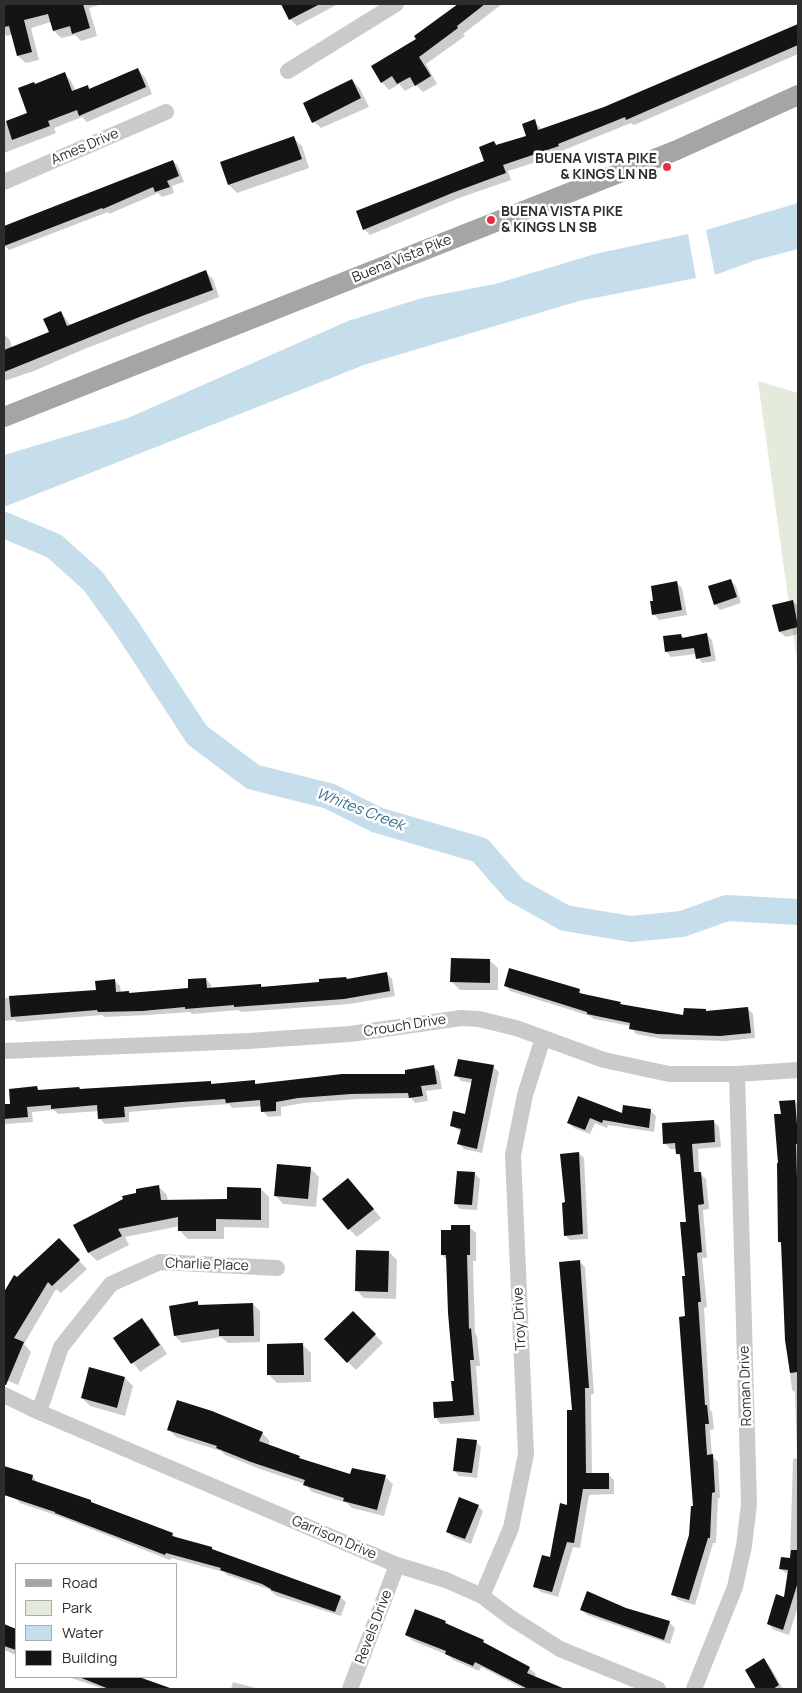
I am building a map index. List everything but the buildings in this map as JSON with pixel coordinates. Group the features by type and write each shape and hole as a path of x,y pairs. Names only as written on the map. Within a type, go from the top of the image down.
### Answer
{"main road":[{"name":"Buena Vista Pike","path":"4,417 677,150 798,95"}],"street":[{"path":"288,71 396,4"},
{"name":"Ames Drive","path":"4,182 166,112"},
{"name":"Crouch Drive","path":"4,1051 350,1034 461,1018 516,1028 604,1060 669,1074 737,1074 798,1070"},
{"name":"Troy Drive","path":"482,1596 511,1528 526,1454 513,1155 525,1095 543,1038"},
{"name":"Roman Drive","path":"694,1689 735,1587 744,1546 749,1504 737,1074"},
{"name":"Charlie Place","path":"39,1412 61,1346 111,1284 160,1262 277,1268"},
{"name":"Garrison Drive","path":"4,1394 39,1412 397,1565 446,1580 482,1596 511,1618 560,1649 658,1689"},
{"name":"Revels Drive","path":"350,1689 397,1565"}],"green space":[{"path":"758,381 798,393 798,669"}],"water":[{"path":"798,203 798,249 756,260 715,275 706,230"},
{"path":"688,234 696,278 579,301 364,365 4,507 4,455 128,418 348,321 422,298 495,284 595,254"}],"waterway":[{"name":"Whites Creek","path":"4,525 54,546 93,581 127,628 197,735 253,777 329,796 377,820 480,850 515,890 565,918 631,929 682,924 727,908 798,912"}],"place":[{"name":"BUENA VISTA PIKE & KINGS LN NB","path":"667,167"},
{"name":"BUENA VISTA PIKE & KINGS LN SB","path":"491,220"}]}
